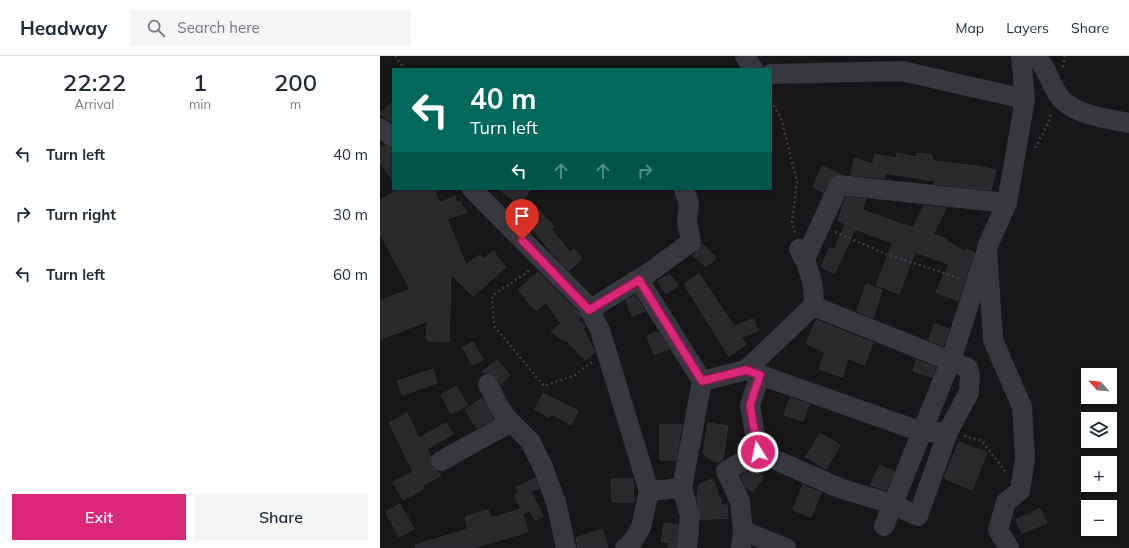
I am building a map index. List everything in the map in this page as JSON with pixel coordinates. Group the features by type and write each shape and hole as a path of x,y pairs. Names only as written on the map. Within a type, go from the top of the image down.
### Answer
{"street":[{"path":"745,56 752,68"},
{"path":"884,526 951,360 987,247 1007,203 1024,99 1021,56"},
{"path":"1036,56 1045,66 1057,94 1076,111 1129,123"},
{"path":"772,74 902,71 1024,99"},
{"path":"758,452 750,405 753,372 813,306 814,295 802,254 821,226 839,185 1007,203"},
{"path":"473,190 589,310 600,330 649,491 641,527 632,542 625,548"},
{"path":"589,310 639,280 692,242 687,221 689,204 684,190"},
{"path":"987,247 993,340 1022,407 1025,459 1020,491 1006,502 998,530 1008,548"},
{"path":"639,280 702,381 682,488 690,516 688,548"},
{"path":"758,452 839,488 892,504 918,516 948,432 969,392 970,376 968,368 813,306"},
{"path":"702,381 753,372 922,432 948,432"},
{"path":"488,384 498,406 511,422 530,441 542,465 556,502 566,548"},
{"path":"441,461 511,422"},
{"path":"758,452 726,471 740,501 742,539 786,548"},
{"path":"649,491 682,488"}],"path":[{"path":"395,56 404,68"},
{"path":"772,103 781,118 797,182 792,222 802,254"},
{"path":"821,226 886,254 976,284"},
{"path":"543,261 492,296 494,326 544,386 575,375 606,351"},
{"path":"948,432 982,441 1020,491"}],"building":[{"path":"392,102 392,122 380,114"},
{"path":"385,145 392,148 392,180 380,162 380,149"},
{"path":"897,153 917,157 917,153 932,155 932,161 977,166 996,170 991,190 934,184 935,181 886,173 884,178 850,175 855,158 873,164 875,154 896,158"},
{"path":"822,166 840,174 833,175 823,192 813,187"},
{"path":"396,190 434,190 440,203 455,196 457,203 460,201 467,212 447,219 466,265 480,255 484,259 493,251 506,267 473,296 451,274 449,342 427,341 427,321 380,340 380,301 410,289 380,234 380,200"},
{"path":"500,190 530,190 518,205"},
{"path":"846,197 866,199 862,210 913,228 924,206 946,208 933,234 947,239 946,241 965,252 966,249 974,252 958,301 936,292 949,264 915,252 899,294 876,285 893,243 855,229 835,273 821,267 830,248 834,250 846,224 838,221"},
{"path":"540,211 554,227 551,229 570,252 574,249 582,258 569,271 551,252 527,222"},
{"path":"702,244 716,258 706,267 693,255"},
{"path":"538,272 578,312 580,317 578,320 585,326 583,328 595,352 585,360 566,340 564,341 551,331 561,323 546,302 536,311 518,290"},
{"path":"669,274 678,286 666,294 658,281"},
{"path":"699,274 734,326 753,319 758,331 741,337 746,345 729,356 684,284"},
{"path":"866,284 882,290 873,318 857,311"},
{"path":"635,295 645,311 632,316 626,300"},
{"path":"816,320 873,343 864,365 848,358 842,377 819,369 825,352 806,343"},
{"path":"934,324 949,329 943,346 929,340"},
{"path":"658,332 669,349 654,355 647,336"},
{"path":"473,342 483,360 472,365 463,348"},
{"path":"497,360 510,375 501,384 494,374 482,372"},
{"path":"916,360 936,367 932,377 913,371"},
{"path":"433,369 437,383 402,395 397,381"},
{"path":"456,386 467,405 451,414 441,395"},
{"path":"543,393 578,411 571,425 551,414 549,417 535,409"},
{"path":"482,398 493,419 477,428 465,410"},
{"path":"790,398 809,404 803,421 784,415"},
{"path":"407,413 419,438 446,423 453,434 427,449 431,456 431,466 441,475 422,486 423,489 403,500 393,482 413,472 389,423"},
{"path":"708,423 728,426 723,459 719,462 713,461 703,453"},
{"path":"660,424 682,425 676,460 660,460"},
{"path":"820,433 840,445 826,469 806,457"},
{"path":"959,442 987,453 972,490 944,478"},
{"path":"880,465 894,472 886,490 870,485"},
{"path":"753,469 764,477 752,492 746,487 741,476"},
{"path":"535,478 539,488 531,492 543,516 535,520 530,511 523,513 522,511 528,532 472,548 416,548 415,545 468,529 465,517 488,510 491,518 521,509 514,495 519,492 516,487"},
{"path":"611,479 633,479 634,502 612,502"},
{"path":"713,479 718,493 717,498 719,496 722,505 727,505 728,518 701,520 697,497 699,484"},
{"path":"803,485 821,493 811,517 793,510"},
{"path":"400,504 414,529 399,537 386,512"},
{"path":"1040,509 1047,523 1022,533 1016,520"},
{"path":"664,523 678,525 676,548 667,548 670,543 661,542"},
{"path":"602,529 608,548 578,548 576,538"}],"route":[{"path":"522,240 587,305 589,310 639,280 702,381 746,370 760,375 750,405 758,452"}]}
